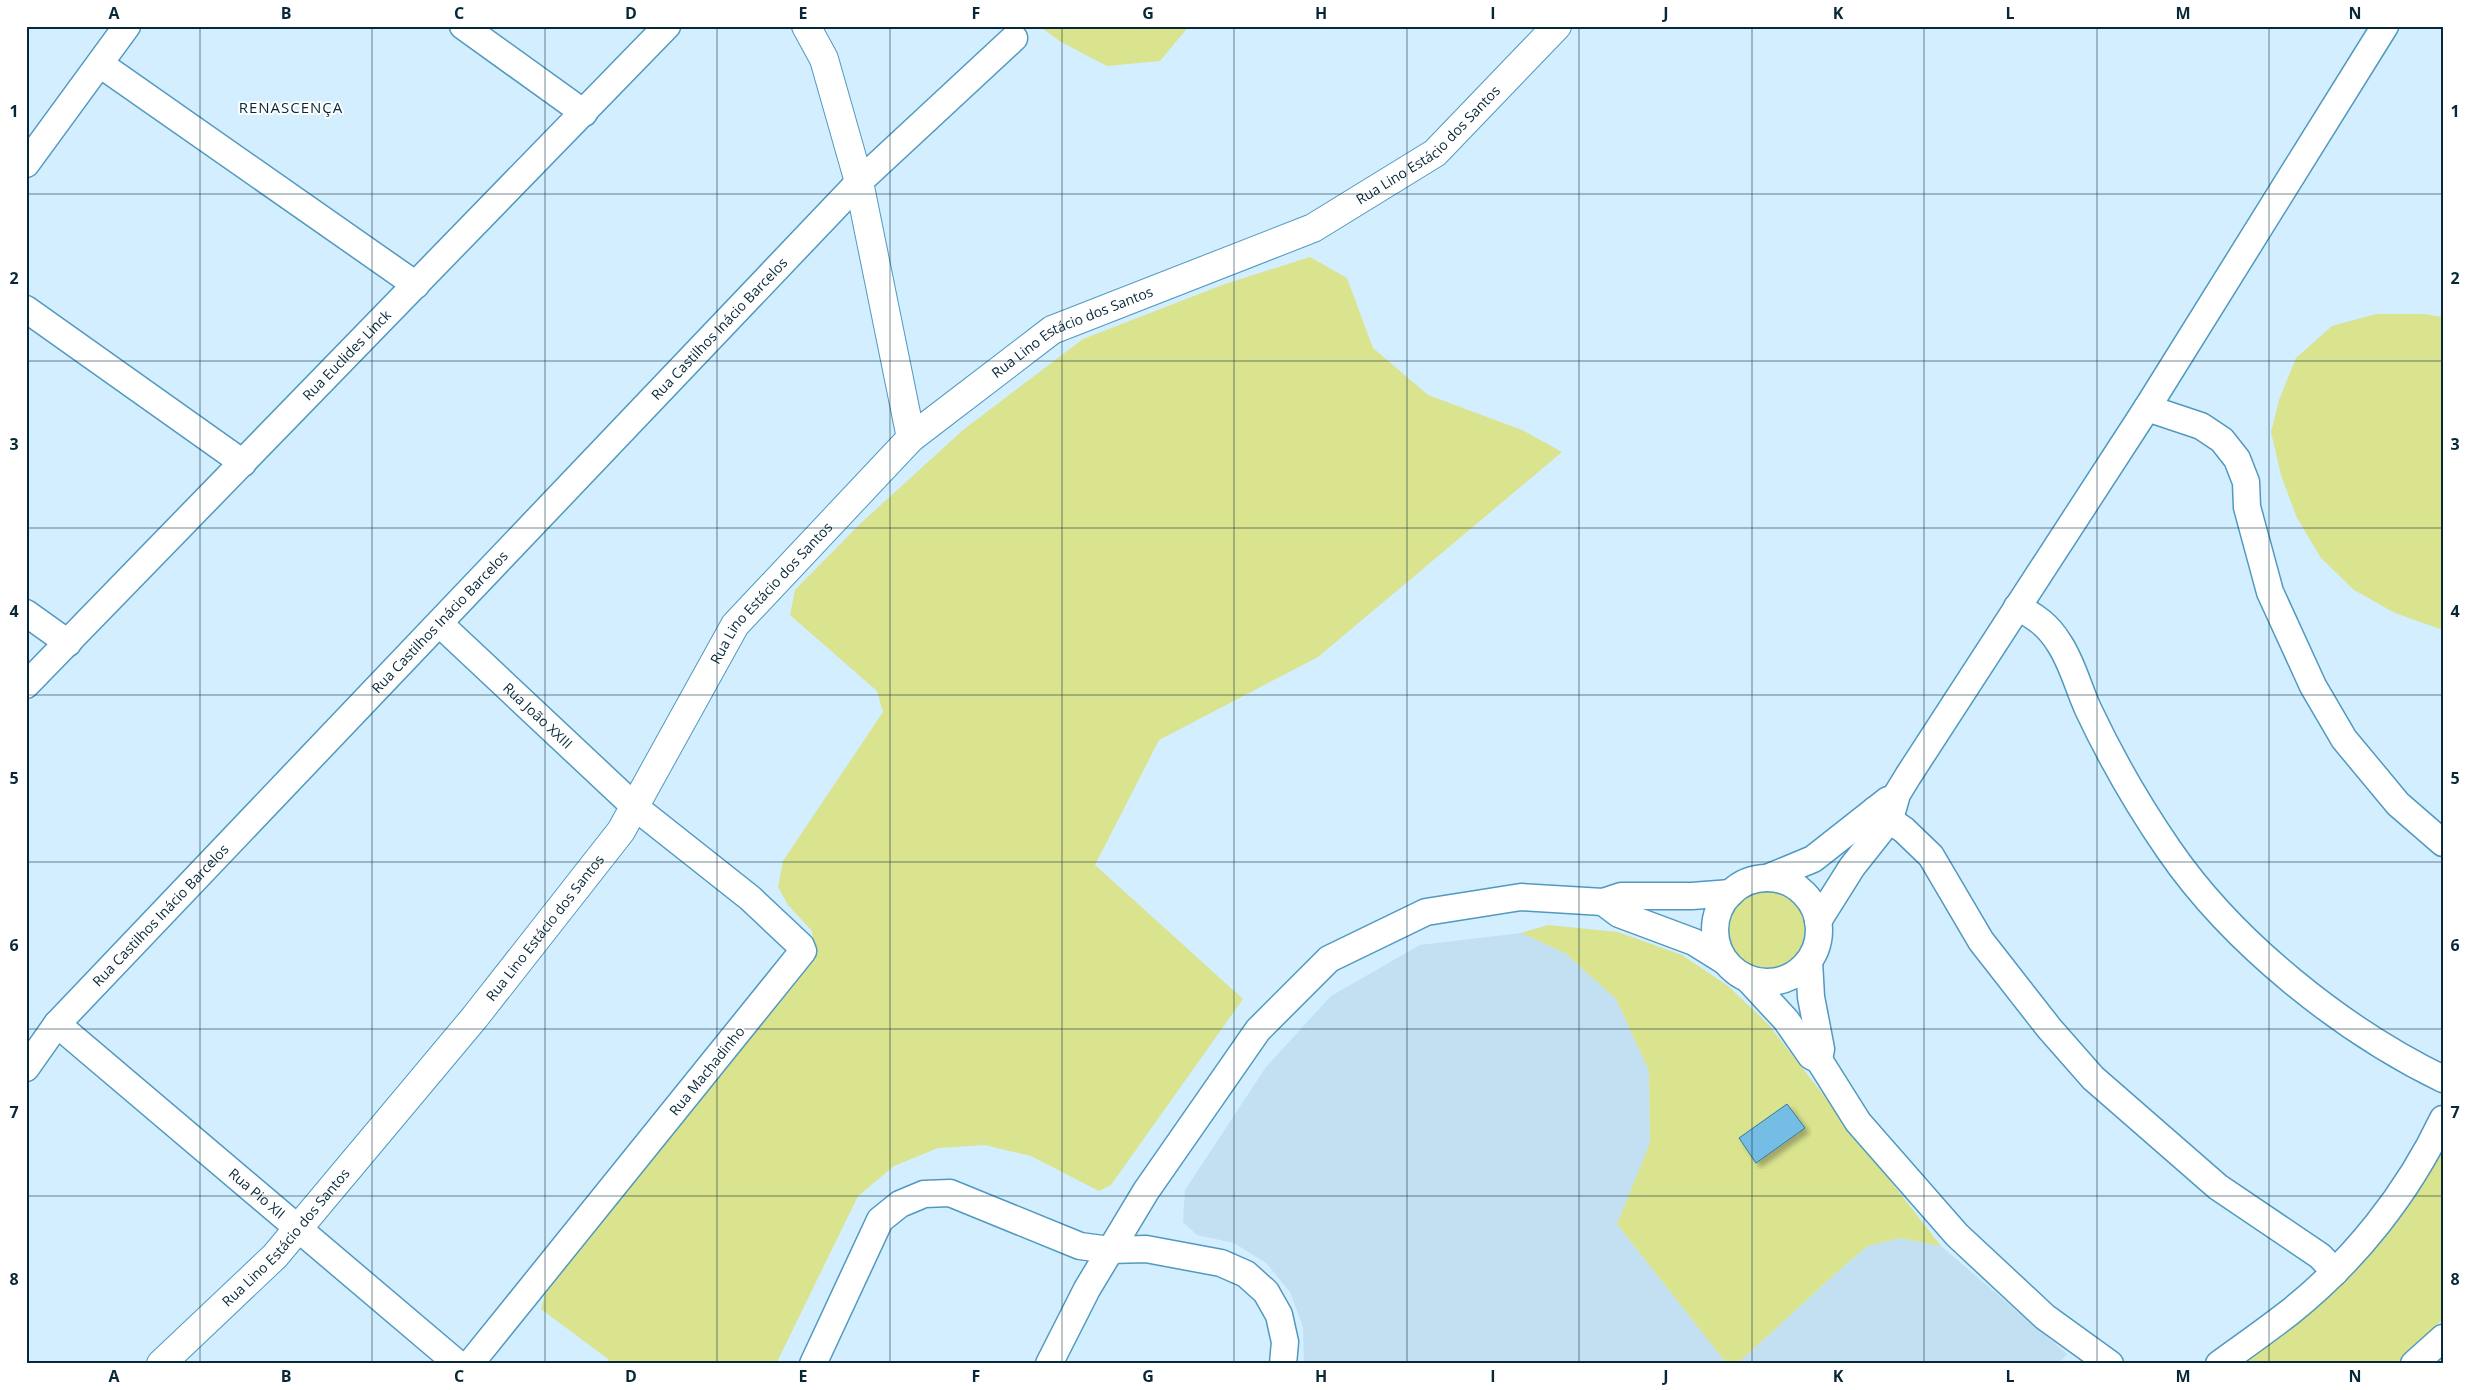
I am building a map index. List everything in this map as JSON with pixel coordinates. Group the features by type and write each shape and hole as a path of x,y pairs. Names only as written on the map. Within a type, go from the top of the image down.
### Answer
{"main road":[{"path":"806,26 824,59 859,182 911,438"},
{"name":"Rua Lino Estácio dos Santos","path":"161,1364 274,1256 476,1017 621,831 735,626 911,438 1052,330 1313,228 1435,153 1557,26"}],"street":[{"path":"26,164 127,26"},
{"path":"463,26 584,113"},
{"name":"Rua Euclides Linck","path":"26,686 668,26"},
{"path":"1818,920 1883,814 2146,408 2385,26"},
{"name":"Rua Castilhos Inácio Barcelos","path":"26,1068 57,1024 859,182 1014,38"},
{"path":"100,64 416,285"},
{"path":"26,309 243,464"},
{"path":"2146,408 2201,426 2222,440 2237,459 2246,482 2247,507 2270,592 2313,686 2344,739 2386,790 2398,804 2443,843"},
{"path":"2017,607 2037,617 2060,643 2088,709 2131,793 2170,852 2225,918 2303,991 2390,1051 2443,1079"},
{"path":"26,613 68,643"},
{"name":"Rua João XXIII","path":"440,624 634,807"},
{"name":"Rua Machadinho","path":"470,1364 803,951 801,946 750,898 634,807"},
{"path":"1726,962 1720,951 1715,927 1722,902 1730,893 1753,880 1767,878 1813,859 1883,814"},
{"path":"1883,814 1932,856 1981,941 2049,1028 2093,1078 2218,1187 2320,1256 2335,1272"},
{"path":"1748,978 1774,981 1788,978 1809,960 1815,948 1818,934 1818,920 1813,907 1805,895 1794,886 1781,880 1767,878"},
{"path":"1049,1364 1087,1289 1146,1191 1258,1030 1329,959 1426,912 1521,897 1603,902 1621,896 1692,896 1730,893"},
{"path":"1603,902 1619,914 1694,942 1748,978 1786,1020 1812,1056 1818,1060 1858,1122 1957,1235 2045,1317 2110,1364"},
{"path":"1809,960 1811,997 1821,1049 1818,1060"},
{"name":"Rua Pio XII","path":"57,1024 458,1364"},
{"path":"2219,1364 2291,1312 2335,1272 2390,1208 2424,1159 2443,1119"},
{"path":"813,1364 880,1220 900,1204 924,1194 950,1193 1080,1246 1110,1250 1146,1249 1221,1263 1246,1274 1266,1292 1279,1316 1285,1342 1283,1364"},
{"path":"2414,1364 2443,1338"}],"shaded area":[{"path":"1521,933 1565,953 1616,999 1649,1071 1650,1144 1617,1224 1727,1364 1304,1364 1303,1327 1290,1292 1266,1263 1234,1243 1197,1235 1183,1222 1185,1190 1266,1067 1331,996 1420,945"},
{"path":"1900,1238 1941,1246 2067,1354 2058,1364 1737,1364 1868,1246"}],"green space":[{"path":"1039,26 1189,26 1160,61 1107,66 1061,42"},
{"path":"1310,257 1347,278 1373,348 1428,395 1522,430 1562,452 1318,657 1159,740 1095,865 1243,999 1111,1185 1099,1191 1031,1156 985,1145 938,1148 894,1166 858,1196 776,1364 609,1364 608,1359 541,1309 547,1288 814,953 812,931 788,905 778,887 783,861 883,712 877,691 790,615 795,590 860,524 963,430 1083,339 1225,284"},
{"path":"2376,314 2424,314 2443,317 2443,630 2395,613 2354,590 2321,558 2297,518 2281,475 2271,432 2279,400 2296,358 2332,326"},
{"path":"1760,892 1774,892 1788,898 1799,909 1805,923 1802,945 1794,957 1774,968 1760,968 1746,962 1735,951 1729,937 1729,923 1735,909 1746,898"},
{"path":"1548,925 1618,932 1682,955 1728,986 1768,1024 1941,1246 1900,1238 1868,1246 1737,1364 1727,1364 1617,1224 1650,1143 1649,1071 1616,999 1565,953 1521,933"},
{"path":"2443,1146 2443,1319 2396,1364 2238,1364 2295,1325 2358,1265 2395,1220"}],"building":[{"path":"1787,1104 1805,1128 1756,1163 1739,1138"}],"district":[{"name":"RENASCENÇA","path":"291,108"}]}
